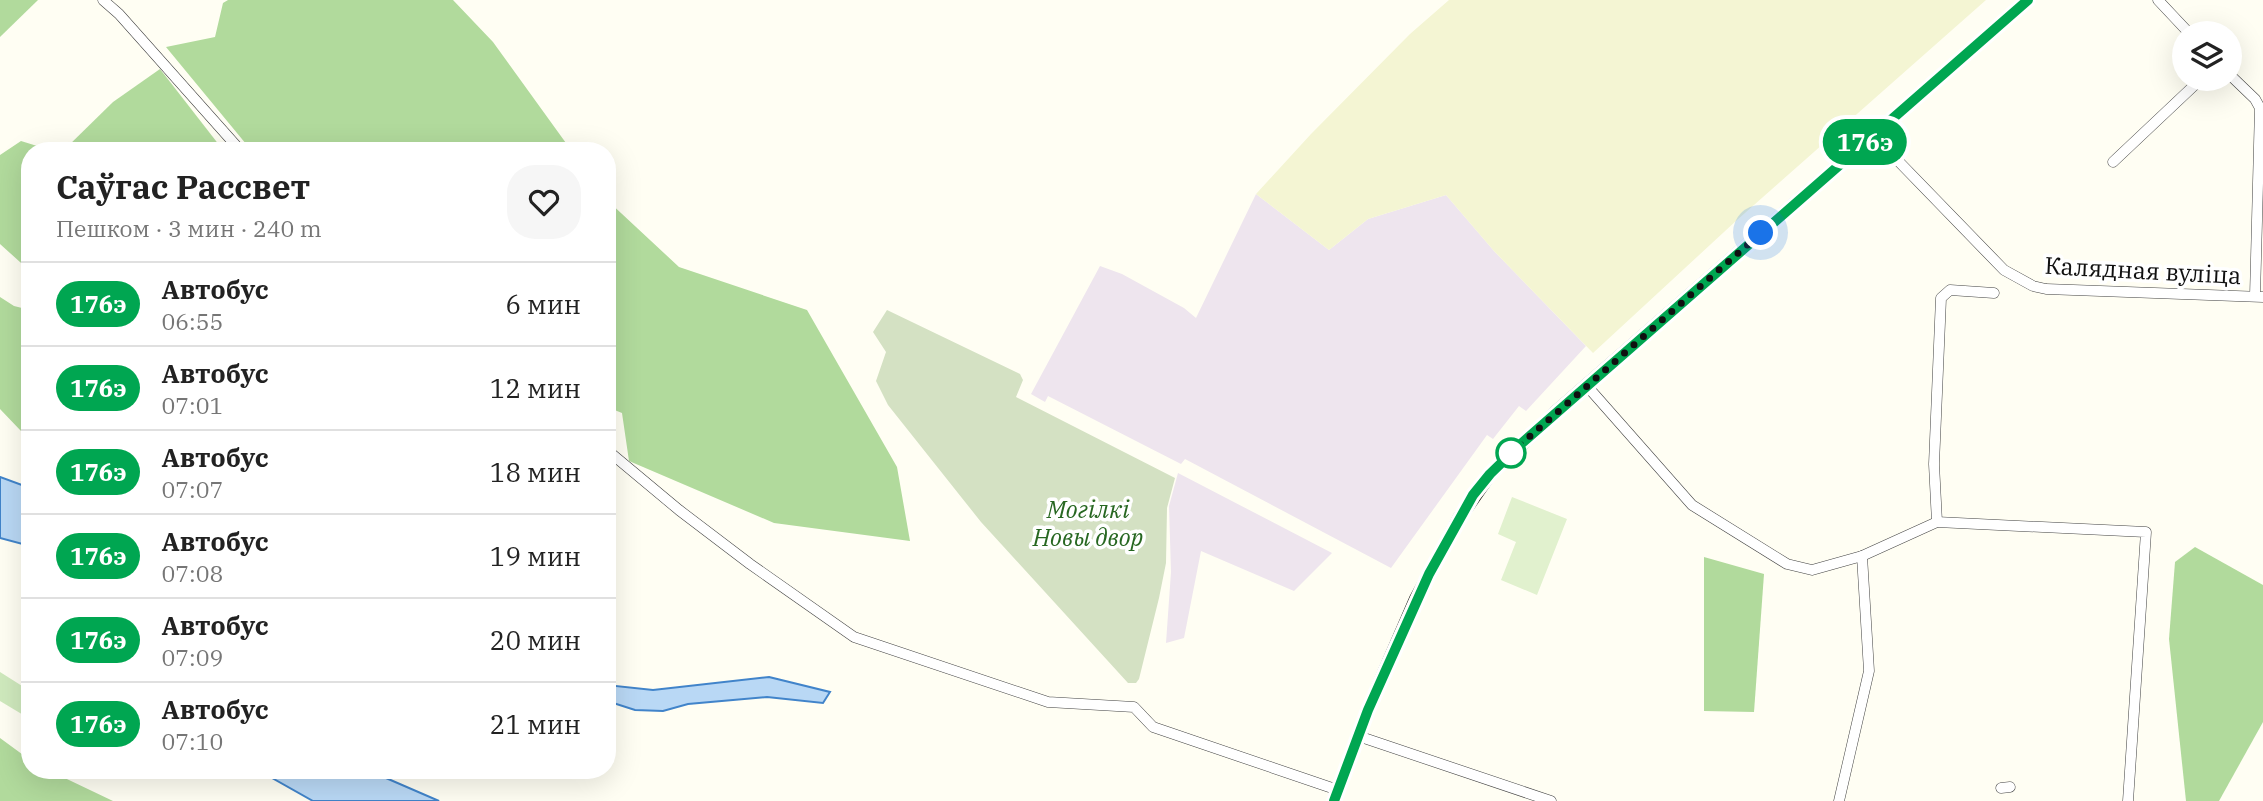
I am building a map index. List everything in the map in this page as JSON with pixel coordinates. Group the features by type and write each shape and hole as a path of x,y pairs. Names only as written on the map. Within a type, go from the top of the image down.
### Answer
{"main road":[{"path":"1336,796 1416,599 1473,495 1506,458 2028,0"}],"street":[{"path":"103,0 233,142"},
{"path":"2158,0 2178,21"},
{"path":"2242,87 2260,108 2259,297"},
{"path":"2113,162 2188,91"},
{"name":"Калядная вуліца","path":"1873,135 2004,270 2033,286 2046,289 2259,297"},
{"path":"1937,522 1934,464 1941,298 1950,290 1994,293"},
{"path":"1587,386 1680,494 1715,521 1774,557 1800,567 1812,570 1862,556 1937,522 2146,533 2128,801"},
{"path":"616,458 750,564 854,637 1048,702 1134,707 1153,727 1336,796"},
{"path":"1839,801 1869,671 1862,556"},
{"path":"1359,737 1551,801"}],"shaded area":[{"path":"1256,194 1329,250 1368,219 1446,195 1494,251 1586,346 1526,411 1519,406 1493,439 1487,435 1391,568 1185,459 1181,464 1048,396 1045,402 1031,394 1100,266 1122,274 1184,308 1196,318"},
{"path":"1178,473 1332,553 1294,591 1201,551 1184,638 1166,643 1171,572 1169,506"}],"green space":[{"path":"0,0 38,0 0,37"},
{"path":"228,0 453,0 493,42 565,142 244,142 166,47 215,37 223,3"},
{"path":"1449,0 1986,0 1737,220 1593,353 1494,251 1446,195 1368,219 1329,250 1256,194 1410,34"},
{"path":"160,69 217,142 72,142 113,102"},
{"path":"21,141 24,142 21,142 21,263 0,244 0,155"},
{"path":"616,208 679,267 807,310 897,467 910,541 774,523 629,461 622,413 616,411"},
{"path":"0,297 21,308 21,431 0,409"},
{"name":"Могілкі Новы двор","path":"887,310 1020,374 1023,380 1016,397 1175,478 1167,508 1166,563 1136,683 1128,683 981,522 888,405 876,381 886,352 873,332"},
{"path":"1512,497 1567,519 1537,595 1501,580 1516,542 1498,534"},
{"path":"2195,547 2263,585 2263,722 2219,801 2186,801 2169,639 2175,562"},
{"path":"1704,557 1764,574 1754,712 1704,711"},
{"path":"0,672 21,685 21,714 0,701"},
{"path":"0,738 21,753 21,779 67,779 113,801 0,801"}],"water":[{"path":"0,477 21,485 21,544 0,538"},
{"path":"769,677 830,692 823,703 767,697 688,704 663,711 635,710 616,704 616,686 653,690"},
{"path":"274,779 388,779 439,801 313,801"}],"bus line":[{"name":"176э","path":"1334,801 1368,710 1416,599 1481,484 1522,443 1664,317 2028,0"}],"route":[{"path":"1511,453 1761,233"}]}
